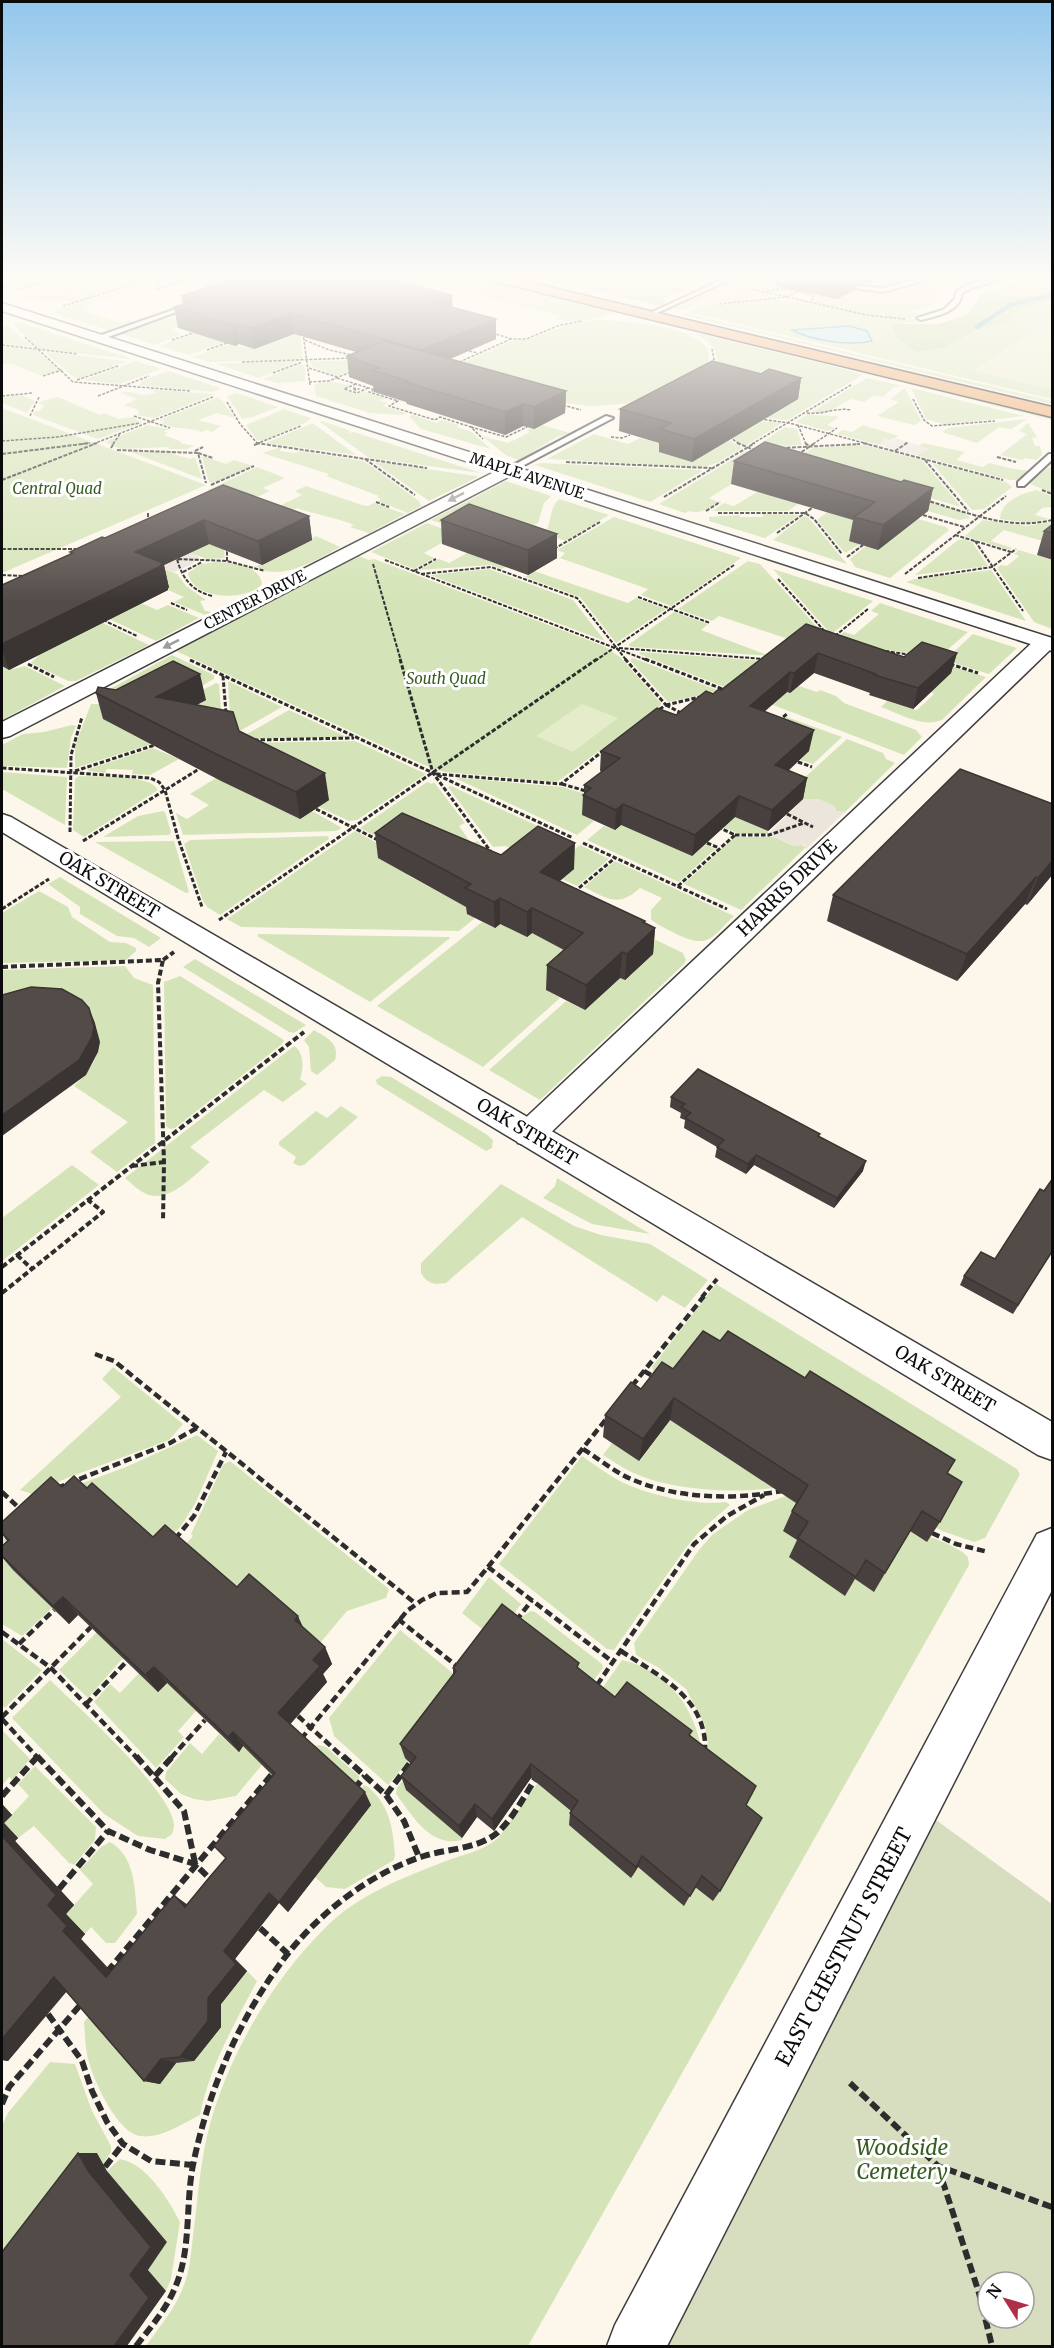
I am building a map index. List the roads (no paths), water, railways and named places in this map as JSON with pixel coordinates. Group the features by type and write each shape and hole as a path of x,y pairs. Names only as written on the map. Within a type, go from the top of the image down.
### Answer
{"highway":[{"path":"942,385 1053,412"},
{"path":"961,385 1053,406"}],"street":[{"name":"MAPLE AVENUE","path":"241,385 889,588 1049,644"},
{"name":"CENTER DRIVE","path":"2,731 163,648 363,551 508,470"},
{"name":"HARRIS DRIVE","path":"530,1134 1004,681 1049,644"},
{"name":"OAK STREET","path":"2,822 67,851 199,922 327,1014 1053,1442"},
{"name":"EAST CHESTNUT STREET","path":"636,2346 1053,1548"}],"lane":[{"path":"508,470 609,418"},
{"path":"1021,484 1053,456"}],"park label":[{"name":"Central Quad","path":"57,489"},
{"name":"South Quad","path":"446,679"},
{"name":"Woodside Cemetery","path":"902,2160"}]}
